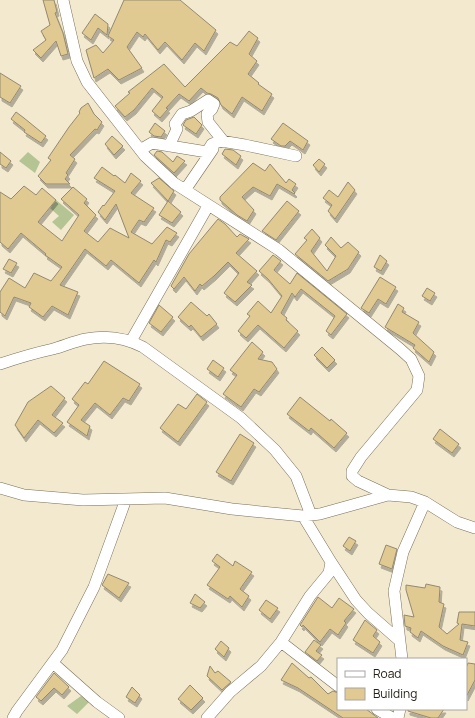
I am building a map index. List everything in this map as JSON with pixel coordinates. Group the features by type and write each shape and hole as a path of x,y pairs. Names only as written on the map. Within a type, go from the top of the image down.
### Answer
{"street":[{"path":"63,0 77,61 87,82 140,150 174,183 279,250 411,359 418,376 417,390 361,457 352,471 352,476 358,481 388,495 412,497 425,502 457,522 475,528"},
{"path":"169,146 177,129 175,124 182,114 191,111 208,100 214,104 212,109 207,114 208,122 220,142"},
{"path":"140,150 152,143 207,152 212,144 220,142 246,145 296,156"},
{"path":"185,190 220,142"},
{"path":"131,341 208,206"},
{"path":"0,364 87,339 107,337 131,341 143,347 241,418 275,450 296,476 307,516 331,562 356,600 368,613 400,641"},
{"path":"0,488 24,495 84,500 165,498 232,509 307,516 320,514 388,495"},
{"path":"13,718 62,650 94,587 126,499"},
{"path":"402,658 394,591 403,552 425,502"},
{"path":"207,718 230,692 260,666 281,642 310,596 328,573 331,562"},
{"path":"281,642 337,685"},
{"path":"53,663 97,702 119,718"},
{"path":"379,710 392,718"}],"green space":[{"path":"28,152 40,162 35,173 19,161"},
{"path":"56,200 74,215 61,230 52,222 59,216 50,208"},
{"path":"81,696 89,702 77,714 67,706"}],"building":[{"path":"43,0 54,0 57,12 55,13 63,33 68,54 61,56 56,41 41,58 33,50 46,40 41,31 50,25"},
{"path":"124,0 180,0 216,30 204,51 195,43 182,60 165,42 158,50 145,34 143,37 137,32 127,47 142,68 119,80 108,69 94,78 86,50 96,45 103,53 114,40 108,36"},
{"path":"95,14 108,24 107,35 98,28 91,40 82,33"},
{"path":"249,31 258,38 249,54 257,61 248,74 259,83 258,84 272,94 262,111 242,97 232,114 221,105 218,98 207,93 201,88 189,101 179,94 166,108 168,109 160,118 152,111 163,97 152,88 134,110 125,117 115,106 130,93 128,92 164,64 185,87 230,42 237,46"},
{"path":"0,73 21,86 10,103 0,97"},
{"path":"88,103 94,114 102,122 97,130 95,129 70,155 75,159 66,173 68,175 65,179 70,184 46,184 38,176 51,160 48,158 80,113 81,108"},
{"path":"16,112 46,136 41,143 24,132 25,130 11,119"},
{"path":"194,117 202,125 196,134 183,125 186,120"},
{"path":"155,123 165,131 161,137 154,136 149,132"},
{"path":"283,123 308,141 303,150 290,141 285,146 281,146 271,139"},
{"path":"112,136 123,146 114,155 105,144"},
{"path":"225,149 233,150 241,156 236,165 222,154"},
{"path":"157,151 162,152 173,162 177,156 185,161 174,173 154,155"},
{"path":"0,152 11,161 6,168 0,164"},
{"path":"319,159 325,164 319,172 313,165"},
{"path":"253,163 265,171 270,164 286,183 289,179 296,184 292,190 295,193 294,194 277,184 270,196 253,187 242,197 254,210 247,221 237,215 220,200 220,197"},
{"path":"102,167 125,183 131,173 141,181 131,193 154,208 144,222 139,220 131,232 152,244 167,227 177,233 170,242 166,240 156,262 154,260 139,283 111,260 106,266 85,249 60,285 78,292 68,315 52,306 43,317 29,307 31,303 14,297 5,316 0,312 0,292 9,278 25,288 34,273 51,281 62,267 45,255 46,254 21,233 8,249 0,242 0,192 11,199 24,186 36,195 42,188 56,200 38,222 62,241 79,215 61,199 73,187 87,199 84,203 96,215 84,231 98,242 110,228 129,238 116,204 105,220 98,212 115,191 94,178"},
{"path":"159,178 174,191 168,201 151,183"},
{"path":"348,182 355,190 335,219 328,211 332,205 323,198 329,190 338,197"},
{"path":"168,201 181,212 172,223 159,215"},
{"path":"287,201 299,211 276,240 262,231"},
{"path":"218,219 237,237 240,234 249,239 236,253 257,271 247,282 252,285 235,302 224,293 239,273 228,262 202,286 200,284 195,291 184,277 174,289 171,286 189,254"},
{"path":"312,229 320,238 311,251 327,271 336,256 325,245 331,237 341,248 348,242 359,252 348,269 328,281 295,254 307,240 304,238"},
{"path":"273,255 281,261 274,270 290,284 297,273 347,314 331,335 326,331 335,316 301,289 295,297 292,293 281,313 298,331 284,348 258,325 246,338 238,331 250,316 247,314 258,301 271,313 282,296 268,279 259,271"},
{"path":"380,255 387,261 381,271 374,267"},
{"path":"9,259 17,263 11,273 3,269"},
{"path":"380,277 396,287 386,304 378,299 369,313 361,308"},
{"path":"427,288 435,293 430,301 422,296"},
{"path":"191,302 207,316 209,314 217,324 201,337 191,325 189,327 178,317"},
{"path":"398,304 404,308 402,312 419,322 413,333 434,352 429,362 413,348 415,345 385,327"},
{"path":"159,305 173,317 161,332 149,323"},
{"path":"252,342 263,352 258,359 272,362 277,369 259,392 254,389 241,407 223,394 237,375 230,370"},
{"path":"322,347 335,360 327,368 314,355"},
{"path":"213,360 224,368 218,377 207,369"},
{"path":"104,361 140,384 129,401 123,398 110,415 95,403 81,420 90,426 87,436 67,422 79,405 72,399 85,382 88,384"},
{"path":"51,386 65,398 52,415 63,423 54,433 38,420 24,438 15,425 28,402"},
{"path":"197,394 207,402 178,442 160,428 178,404 186,409"},
{"path":"300,397 330,421 331,419 347,433 334,448 311,428 309,431 287,414"},
{"path":"440,429 459,444 452,453 433,439"},
{"path":"240,434 254,443 231,481 216,472"},
{"path":"349,537 356,541 350,551 343,546"},
{"path":"386,545 397,549 392,569 379,564"},
{"path":"217,554 233,566 235,561 252,572 240,589 249,596 242,607 230,596 228,599 207,585 220,567 212,561"},
{"path":"108,574 129,583 119,598 102,585"},
{"path":"426,584 440,587 439,602 444,604 439,627 447,634 459,624 457,623 459,612 475,612 475,626 462,624 460,640 468,642 463,655 443,646 421,631 418,638 410,632 411,628 405,626 404,615 414,617 406,590 406,585 425,588"},
{"path":"195,594 205,602 200,608 190,603"},
{"path":"318,597 332,608 339,598 354,609 344,621 346,623 338,635 330,629 320,642 303,625 302,627 300,625"},
{"path":"266,600 278,608 270,619 259,610"},
{"path":"365,620 377,630 373,636 380,642 373,653 353,640"},
{"path":"314,640 321,645 316,651 322,655 317,661 305,652"},
{"path":"221,641 229,648 224,657 215,649"},
{"path":"292,663 309,678 311,677 328,694 333,691 337,693 337,710 367,710 378,718 343,718 298,688 281,680"},
{"path":"468,663 475,664 475,680 467,695"},
{"path":"210,666 215,673 218,671 231,682 222,690 207,676"},
{"path":"54,673 69,687 62,695 54,688 41,701 36,697"},
{"path":"190,685 203,698 191,710 178,699"},
{"path":"132,687 140,695 135,703 126,697"},
{"path":"443,710 438,718 431,718 408,711"}]}
